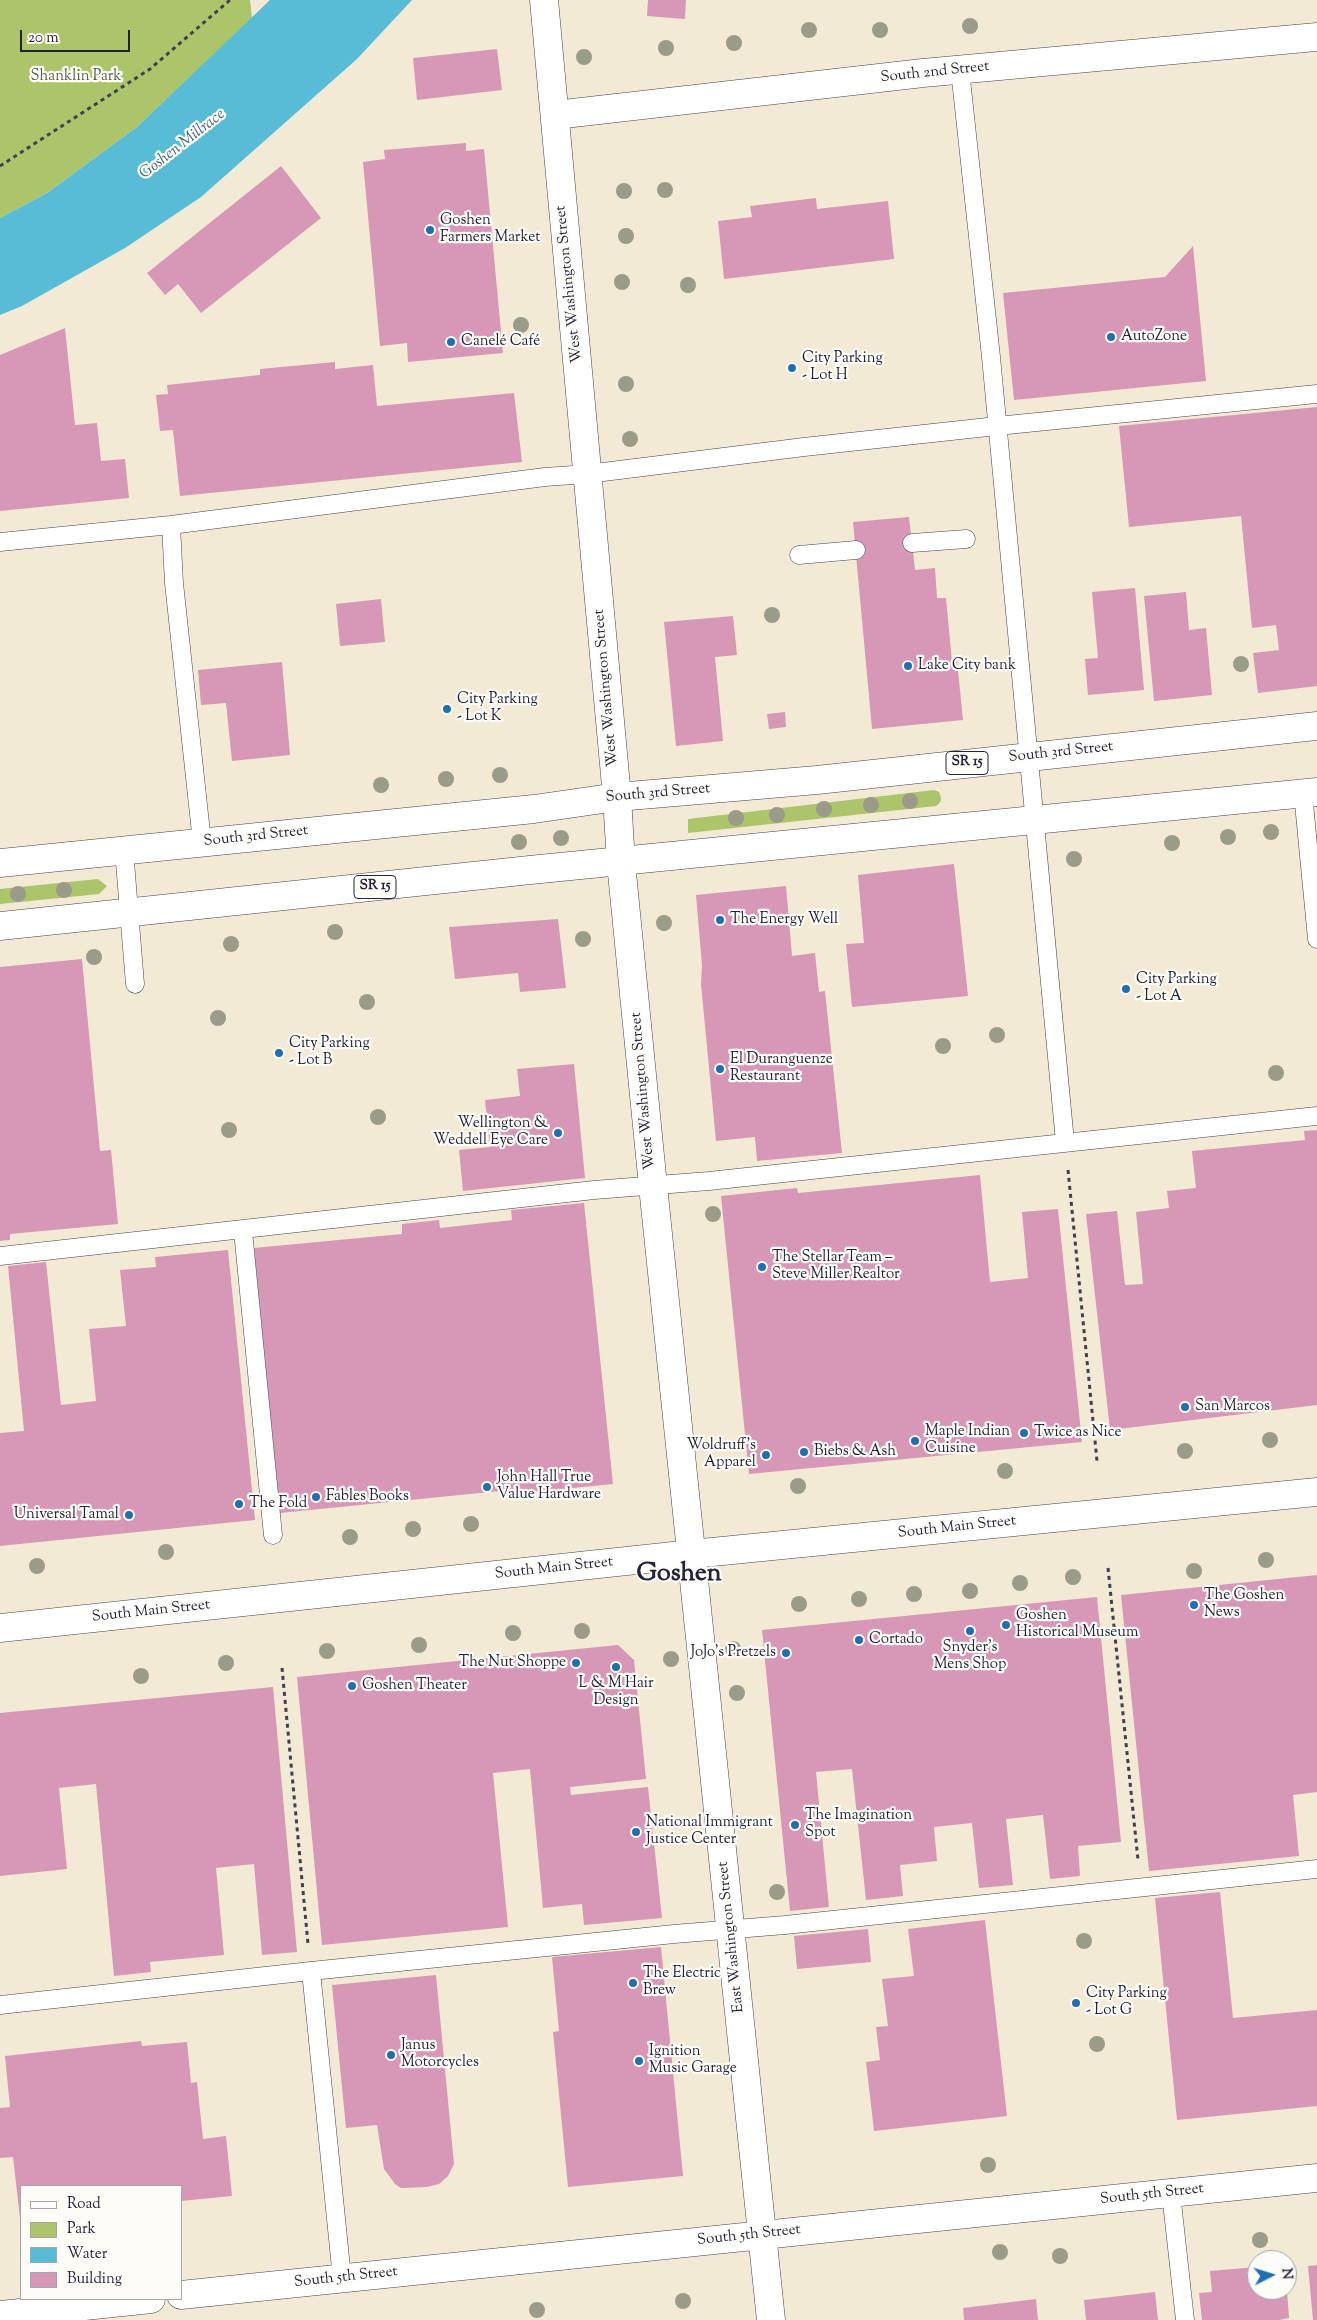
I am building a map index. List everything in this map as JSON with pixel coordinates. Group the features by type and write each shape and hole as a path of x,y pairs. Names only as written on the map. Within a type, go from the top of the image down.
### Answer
{"street":[{"name":"West Washington Street","path":"544,0 617,797 621,863 692,1554"},
{"name":"South 2nd Street","path":"555,115 960,70 1317,37"},
{"name":"South 3rd Street","path":"0,863 534,808 617,797 817,780 1317,726"},
{"name":"SR 15","path":"0,926 129,914 510,872 621,863 1310,793"},
{"name":"South Main Street","path":"0,1628 692,1554 1317,1492"},
{"name":"East Washington Street","path":"692,1554 771,2320"},
{"name":"South 5th Street","path":"182,2295 1317,2178"},
{"path":"0,2315 141,2300"}],"lane":[{"path":"960,70 997,426 1033,821 1065,1142"},
{"path":"0,542 171,525 545,477 587,474 804,447 1317,394"},
{"path":"171,525 174,583 202,842"},
{"path":"912,543 966,538"},
{"path":"799,555 856,550"},
{"path":"1310,793 1317,939"},
{"path":"124,850 135,984"},
{"path":"0,1256 243,1231 428,1208 1317,1116"},
{"path":"243,1231 273,1535"},
{"path":"0,2005 311,1971 1317,1869"},
{"path":"311,1971 342,2278"},
{"path":"1171,2193 1185,2320"}],"path":[{"path":"0,166 150,70 230,0"},
{"path":"1065,1142 1097,1461"},
{"path":"1108,1568 1140,1888"},
{"path":"282,1668 311,1971"}],"green space":[{"name":"Shanklin Park","path":"0,0 250,0 252,18 137,127 47,193 0,218"},
{"path":"934,790 939,792 941,798 936,806 688,833 688,819"},
{"path":"98,879 107,886 99,894 0,904 0,889"}],"water":[{"name":"Goshen Millrace","path":"270,0 412,0 357,59 201,197 125,248 22,306 0,315 0,218 47,193 137,127"}],"building":[{"path":"648,0 686,0 685,19 647,16"},
{"path":"497,49 502,90 417,100 413,58"},
{"path":"466,143 466,151 484,149 503,353 408,362 407,343 380,346 363,162 385,159 384,150"},
{"path":"281,166 321,218 201,313 178,284 165,295 147,273"},
{"path":"816,198 817,209 888,201 894,259 724,279 718,221 752,217 750,206"},
{"path":"1193,246 1206,381 1014,400 1003,293 1165,277"},
{"path":"65,328 75,425 97,423 101,461 125,459 129,498 0,511 0,355"},
{"path":"335,362 335,369 373,365 377,406 514,393 522,462 180,496 173,430 160,431 156,395 168,394 167,385 260,375 260,369"},
{"path":"1317,407 1317,686 1258,693 1253,653 1279,650 1276,625 1252,628 1241,516 1129,527 1119,426"},
{"path":"909,517 915,570 935,568 937,598 946,598 952,662 957,661 963,720 872,729 853,522"},
{"path":"1135,588 1144,690 1088,695 1085,659 1098,658 1092,592"},
{"path":"1186,592 1189,630 1206,628 1212,695 1154,701 1144,596"},
{"path":"381,599 385,642 340,646 336,604"},
{"path":"733,616 737,655 715,657 723,741 676,746 664,622"},
{"path":"282,662 290,755 232,761 226,703 201,705 198,670"},
{"path":"785,712 786,727 769,729 767,714"},
{"path":"954,864 968,996 852,1007 846,944 864,943 858,875"},
{"path":"786,886 792,956 815,953 819,992 825,991 842,1153 757,1161 755,1137 716,1141 701,984 702,965 696,895"},
{"path":"558,919 566,988 520,992 518,973 455,979 449,927"},
{"path":"82,959 100,1151 111,1150 118,1224 10,1234 10,1240 0,1241 0,967"},
{"path":"574,1064 585,1178 463,1191 459,1150 490,1147 485,1100 520,1096 517,1069"},
{"path":"1317,1130 1317,1405 1110,1430 1086,1214 1117,1211 1125,1285 1143,1284 1136,1212 1169,1208 1167,1191 1196,1188 1192,1151 1305,1140 1304,1131"},
{"path":"980,1175 990,1282 1028,1278 1022,1212 1058,1209 1082,1442 749,1474 721,1196 797,1188 798,1193"},
{"path":"584,1203 613,1484 501,1495 500,1491 280,1513 254,1248 402,1234 402,1224 439,1220 440,1228 512,1220 511,1210"},
{"path":"228,1250 255,1520 0,1546 0,1433 24,1431 8,1266 46,1262 61,1405 96,1401 89,1329 126,1326 120,1270 156,1267 155,1257"},
{"path":"1317,1575 1317,1792 1293,1795 1299,1856 1149,1871 1121,1595"},
{"path":"1097,1597 1121,1842 1078,1846 1080,1876 1050,1879 1043,1815 1006,1819 1013,1885 979,1888 972,1823 934,1827 937,1861 900,1865 903,1896 866,1900 852,1769 816,1772 829,1907 790,1911 762,1630"},
{"path":"618,1645 634,1660 646,1779 570,1787 571,1795 648,1787 662,1918 584,1925 582,1904 543,1908 530,1769 493,1773 508,1927 322,1945 297,1677"},
{"path":"273,1687 297,1952 262,1955 254,1864 216,1868 224,1955 150,1962 151,1972 114,1976 96,1784 59,1788 67,1869 0,1876 0,1713"},
{"path":"1220,1892 1233,2018 1317,2010 1317,2106 1177,2120 1155,1898"},
{"path":"985,1920 1007,2116 874,2131 866,2062 880,2060 876,2027 888,2026 882,1979 914,1976 908,1929"},
{"path":"868,1929 871,1962 797,1969 794,1936"},
{"path":"661,1947 683,2176 568,2187 553,2032 559,2031 552,1957"},
{"name":"Janus Motorcycles","path":"436,1975 454,2164 448,2176 439,2184 427,2187 401,2188 395,2184 384,2169 377,2125 346,2128 332,1985"},
{"path":"141,2041 142,2046 187,2042 191,2083 197,2082 203,2139 226,2136 232,2196 182,2201 182,2185 20,2185 20,2218 13,2157 0,2158 0,2108 10,2107 5,2056"},
{"path":"1317,2265 1317,2320 1313,2320 1308,2266"},
{"path":"1247,2268 1247,2300 1288,2300 1289,2318 1279,2320 1202,2320 1199,2293 1212,2292 1210,2271"},
{"path":"1155,2292 1158,2320 1086,2320 1084,2300"},
{"path":"1036,2299 1038,2320 964,2320 963,2308"}],"place":[{"name":"Goshen Farmers Market","path":"430,230"},
{"name":"AutoZone","path":"1111,337"},
{"name":"Canelé Café","path":"451,342"},
{"name":"City Parking - Lot H","path":"792,368"},
{"name":"Lake City bank","path":"908,666"},
{"name":"City Parking - Lot K","path":"447,709"},
{"name":"The Energy Well","path":"720,920"},
{"name":"City Parking - Lot A","path":"1126,989"},
{"name":"City Parking - Lot B","path":"279,1053"},
{"name":"El Duranguenze Restaurant","path":"720,1069"},
{"name":"Wellington & Weddell Eye Care","path":"558,1133"},
{"name":"The Stellar Team – Steve Miller Realtor","path":"762,1267"},
{"name":"San Marcos","path":"1185,1407"},
{"name":"Twice as Nice","path":"1024,1433"},
{"name":"Maple Indian Cuisine","path":"915,1441"},
{"name":"Biebs & Ash","path":"804,1452"},
{"name":"Woldruff's Apparel","path":"766,1455"},
{"name":"John Hall True Value Hardware","path":"487,1487"},
{"name":"Fables Books","path":"316,1497"},
{"name":"The Fold","path":"239,1504"},
{"name":"Universal Tamal","path":"129,1515"},
{"name":"The Goshen News","path":"1194,1605"},
{"name":"Goshen Historical Museum","path":"1006,1625"},
{"name":"Snyder's Mens Shop","path":"970,1631"},
{"name":"Cortado","path":"859,1640"},
{"name":"JoJo's Pretzels","path":"786,1653"},
{"name":"The Nut Shoppe","path":"576,1663"},
{"name":"L & M Hair Design","path":"616,1667"},
{"name":"Goshen Theater","path":"352,1686"},
{"name":"The Imagination Spot","path":"795,1825"},
{"name":"National Immigrant Justice Center","path":"636,1832"},
{"name":"The Electric Brew","path":"633,1983"},
{"name":"City Parking - Lot G","path":"1076,2003"},
{"name":"Janus Motorcycles","path":"391,2055"},
{"name":"Ignition Music Garage","path":"639,2061"}],"district":[{"name":"Goshen","path":"679,1576"}]}
